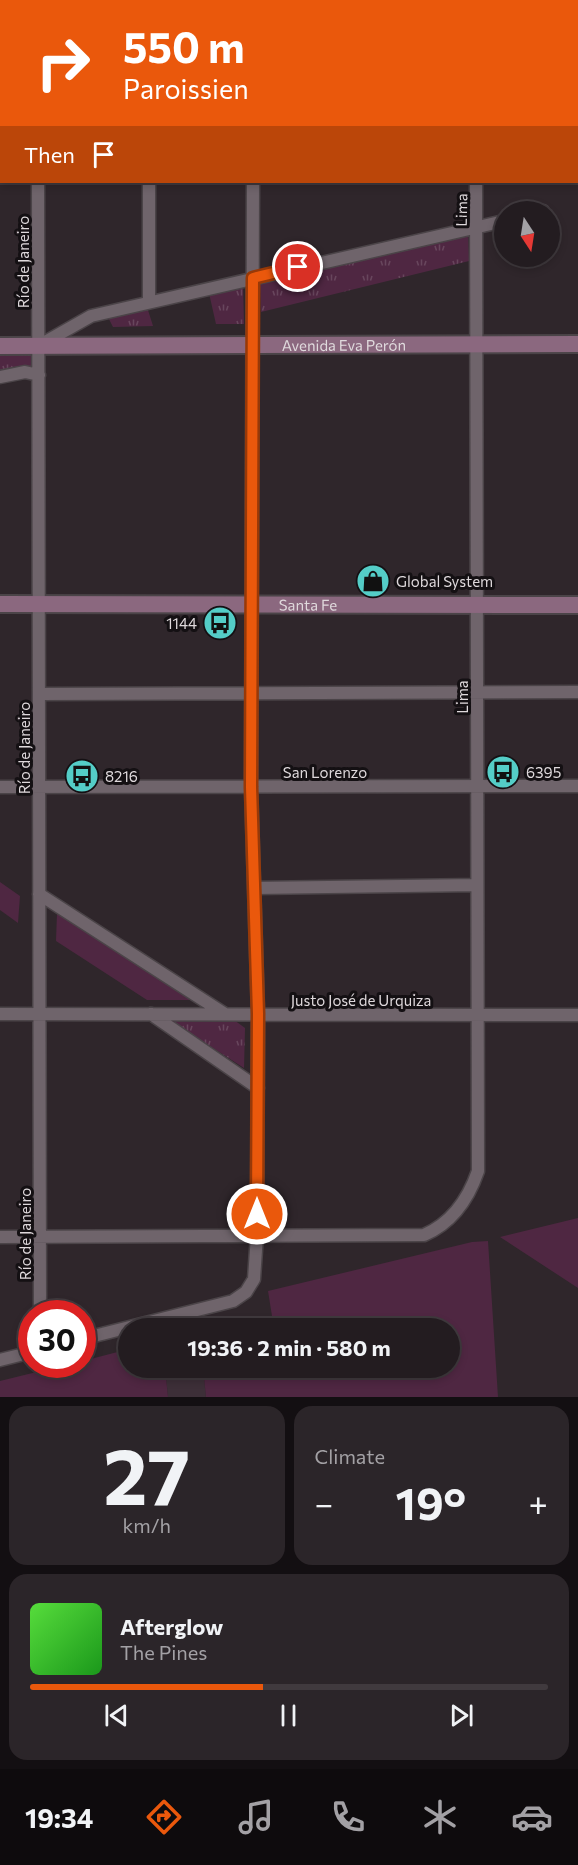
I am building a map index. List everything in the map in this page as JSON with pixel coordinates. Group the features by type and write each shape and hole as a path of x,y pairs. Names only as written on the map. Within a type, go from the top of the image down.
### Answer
{"main road":[{"name":"Avenida Eva Perón","path":"0,346 578,344"},
{"name":"Santa Fe","path":"0,604 578,605"}],"street":[{"name":"Río de Janeiro","path":"38,183 40,1300"},
{"path":"149,183 149,302"},
{"path":"96,1335 233,1301 246,1292 254,1279 257,1235 258,1014 251,787 253,183"},
{"name":"Lima","path":"0,1237 424,1234 441,1228 460,1207 478,1172 476,183"},
{"path":"39,345 91,316 494,223"},
{"path":"0,377 25,372 39,375"},
{"path":"39,694 578,692"},
{"name":"San Lorenzo","path":"0,787 578,786"},
{"path":"254,888 477,885"},
{"path":"39,894 226,1015"},
{"name":"Justo José de Urquiza","path":"0,1014 578,1015"},
{"path":"151,1014 258,1088"},
{"path":"0,1360 18,1356"}],"shaded area":[{"path":"166,1378 204,1378 206,1397 168,1397"}],"green space":[{"path":"468,233 469,261 261,312 260,283"},
{"path":"243,285 244,324 216,324 209,293"},
{"path":"147,307 153,326 113,327 108,317"},
{"path":"0,350 33,350 34,371 0,375"},
{"path":"0,882 20,896 18,923 0,910"},
{"path":"57,913 195,1000 147,1000 56,941"},
{"path":"168,1019 234,1020 245,1028 244,1068"},
{"path":"578,1218 578,1288 500,1237"},
{"path":"488,1241 498,1397 206,1397 204,1378 460,1378 460,1318 262,1318 272,1316 268,1291 472,1242"},
{"path":"118,1352 118,1378 166,1378 168,1397 0,1397 0,1381 18,1377 96,1378 96,1358"}],"place":[{"name":"Global System","path":"373,581"},
{"name":"1144","path":"220,623"},
{"name":"6395","path":"503,772"},
{"name":"8216","path":"82,776"}],"route":[{"path":"257,1214 258,1014 251,787 253,278 298,267"}]}
